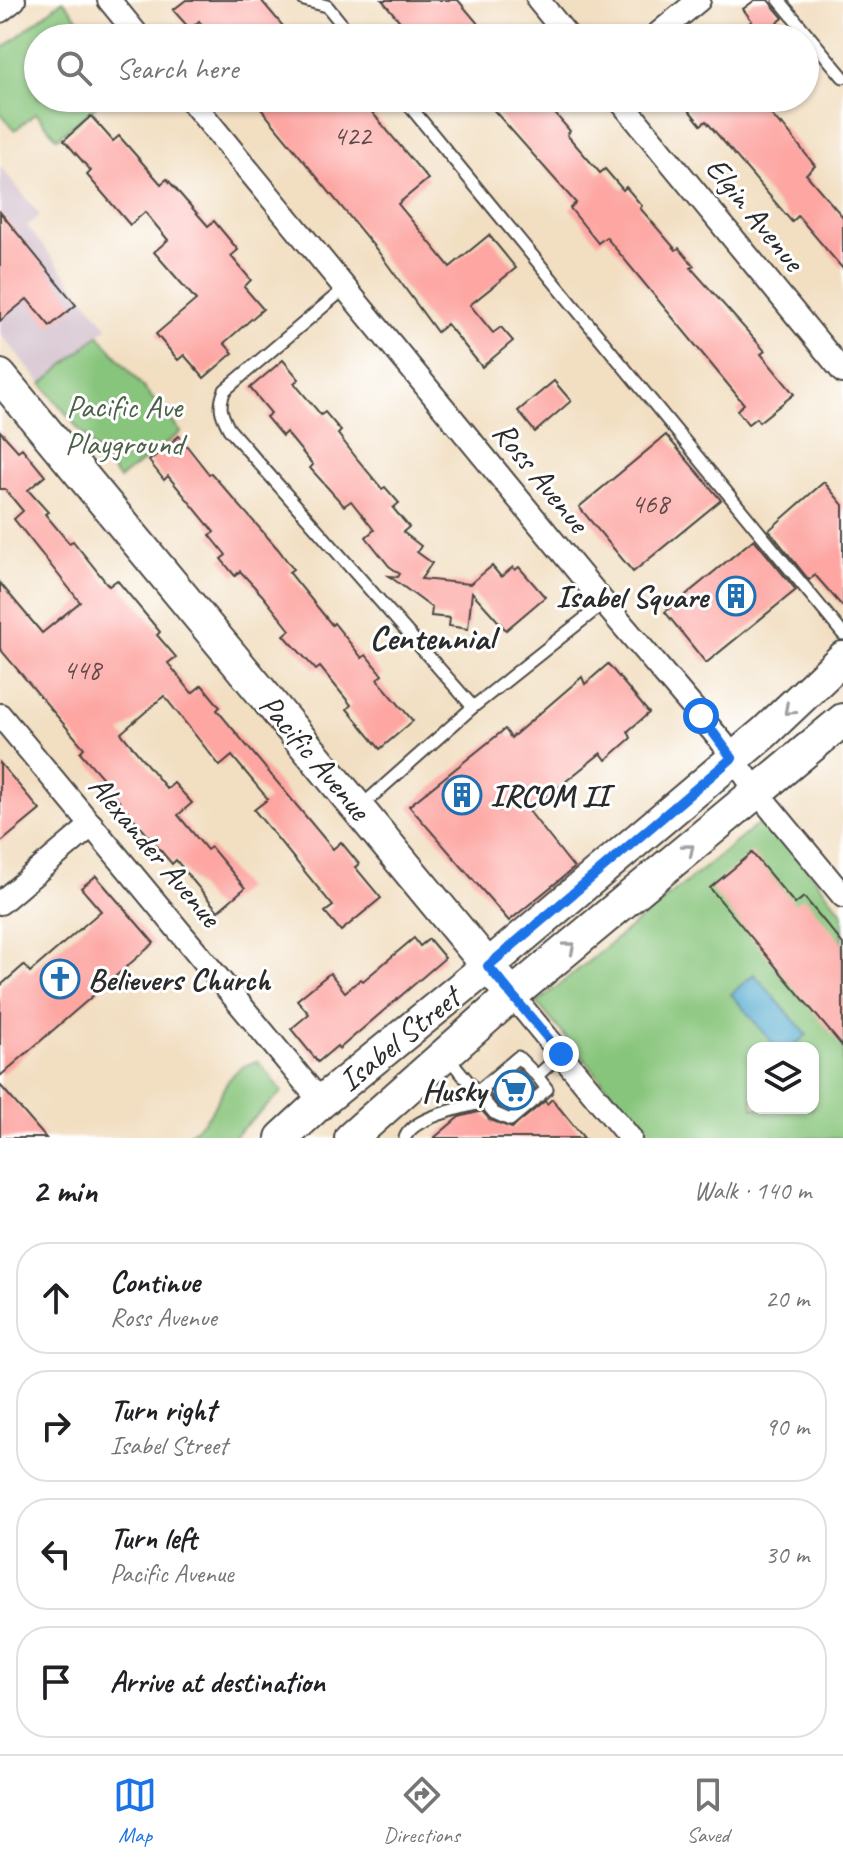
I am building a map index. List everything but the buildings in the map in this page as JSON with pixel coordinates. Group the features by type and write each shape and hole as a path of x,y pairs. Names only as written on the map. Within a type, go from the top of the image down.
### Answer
{"main road":[{"name":"Pacific Avenue","path":"0,376 512,995"},
{"name":"Isabel Street","path":"282,1138 785,714 843,658"},
{"name":"Isabel Street","path":"351,1138 512,995 843,720"}],"street":[{"path":"0,11 14,0"},
{"path":"109,0 129,24"},
{"path":"538,0 558,24"},
{"path":"670,24 699,0"},
{"name":"Ross Avenue","path":"200,112 604,603 701,716 757,792 843,896"},
{"name":"Elgin Avenue","path":"629,112 843,372"},
{"name":"Alexander Avenue","path":"0,715 321,1102"},
{"path":"0,903 92,825"},
{"name":"Pacific Avenue","path":"512,995 630,1138"}],"lane":[{"path":"304,0 327,6 342,24"},
{"path":"779,0 799,24"},
{"path":"819,48 843,77"},
{"path":"414,112 843,634"},
{"path":"345,288 225,390 219,403 222,417 229,429 473,707"},
{"path":"358,809 473,707 604,603"},
{"path":"405,1138 408,1130 420,1122 480,1097 518,1057 547,1089 510,1120 494,1113 480,1097 445,1054"},
{"path":"537,1076 561,1054"},
{"path":"493,1129 494,1113"}],"shaded area":[{"path":"0,166 40,215 27,226 107,327 42,384 0,333"}],"green space":[{"path":"63,0 83,24 33,24"},
{"path":"24,32 24,112 89,112 57,138 36,113 15,130 0,112 0,51"},
{"name":"Pacific Ave Playground","path":"99,335 181,432 119,479 42,384"},
{"path":"766,818 843,913 843,1138 650,1138 537,1003"},
{"path":"258,1061 282,1092 232,1138 184,1138 206,1119 232,1076"}],"water":[{"path":"754,974 807,1035 798,1042 772,1042 731,994"}],"place":[{"name":"Isabel Square","path":"736,596"},
{"name":"IRCOM II","path":"462,795"},
{"name":"Believers Church","path":"60,979"},
{"name":"Husky","path":"514,1090"}],"district":[{"name":"Centennial","path":"432,637"}],"route":[{"path":"561,1054 488,966 732,758 701,716"}]}
